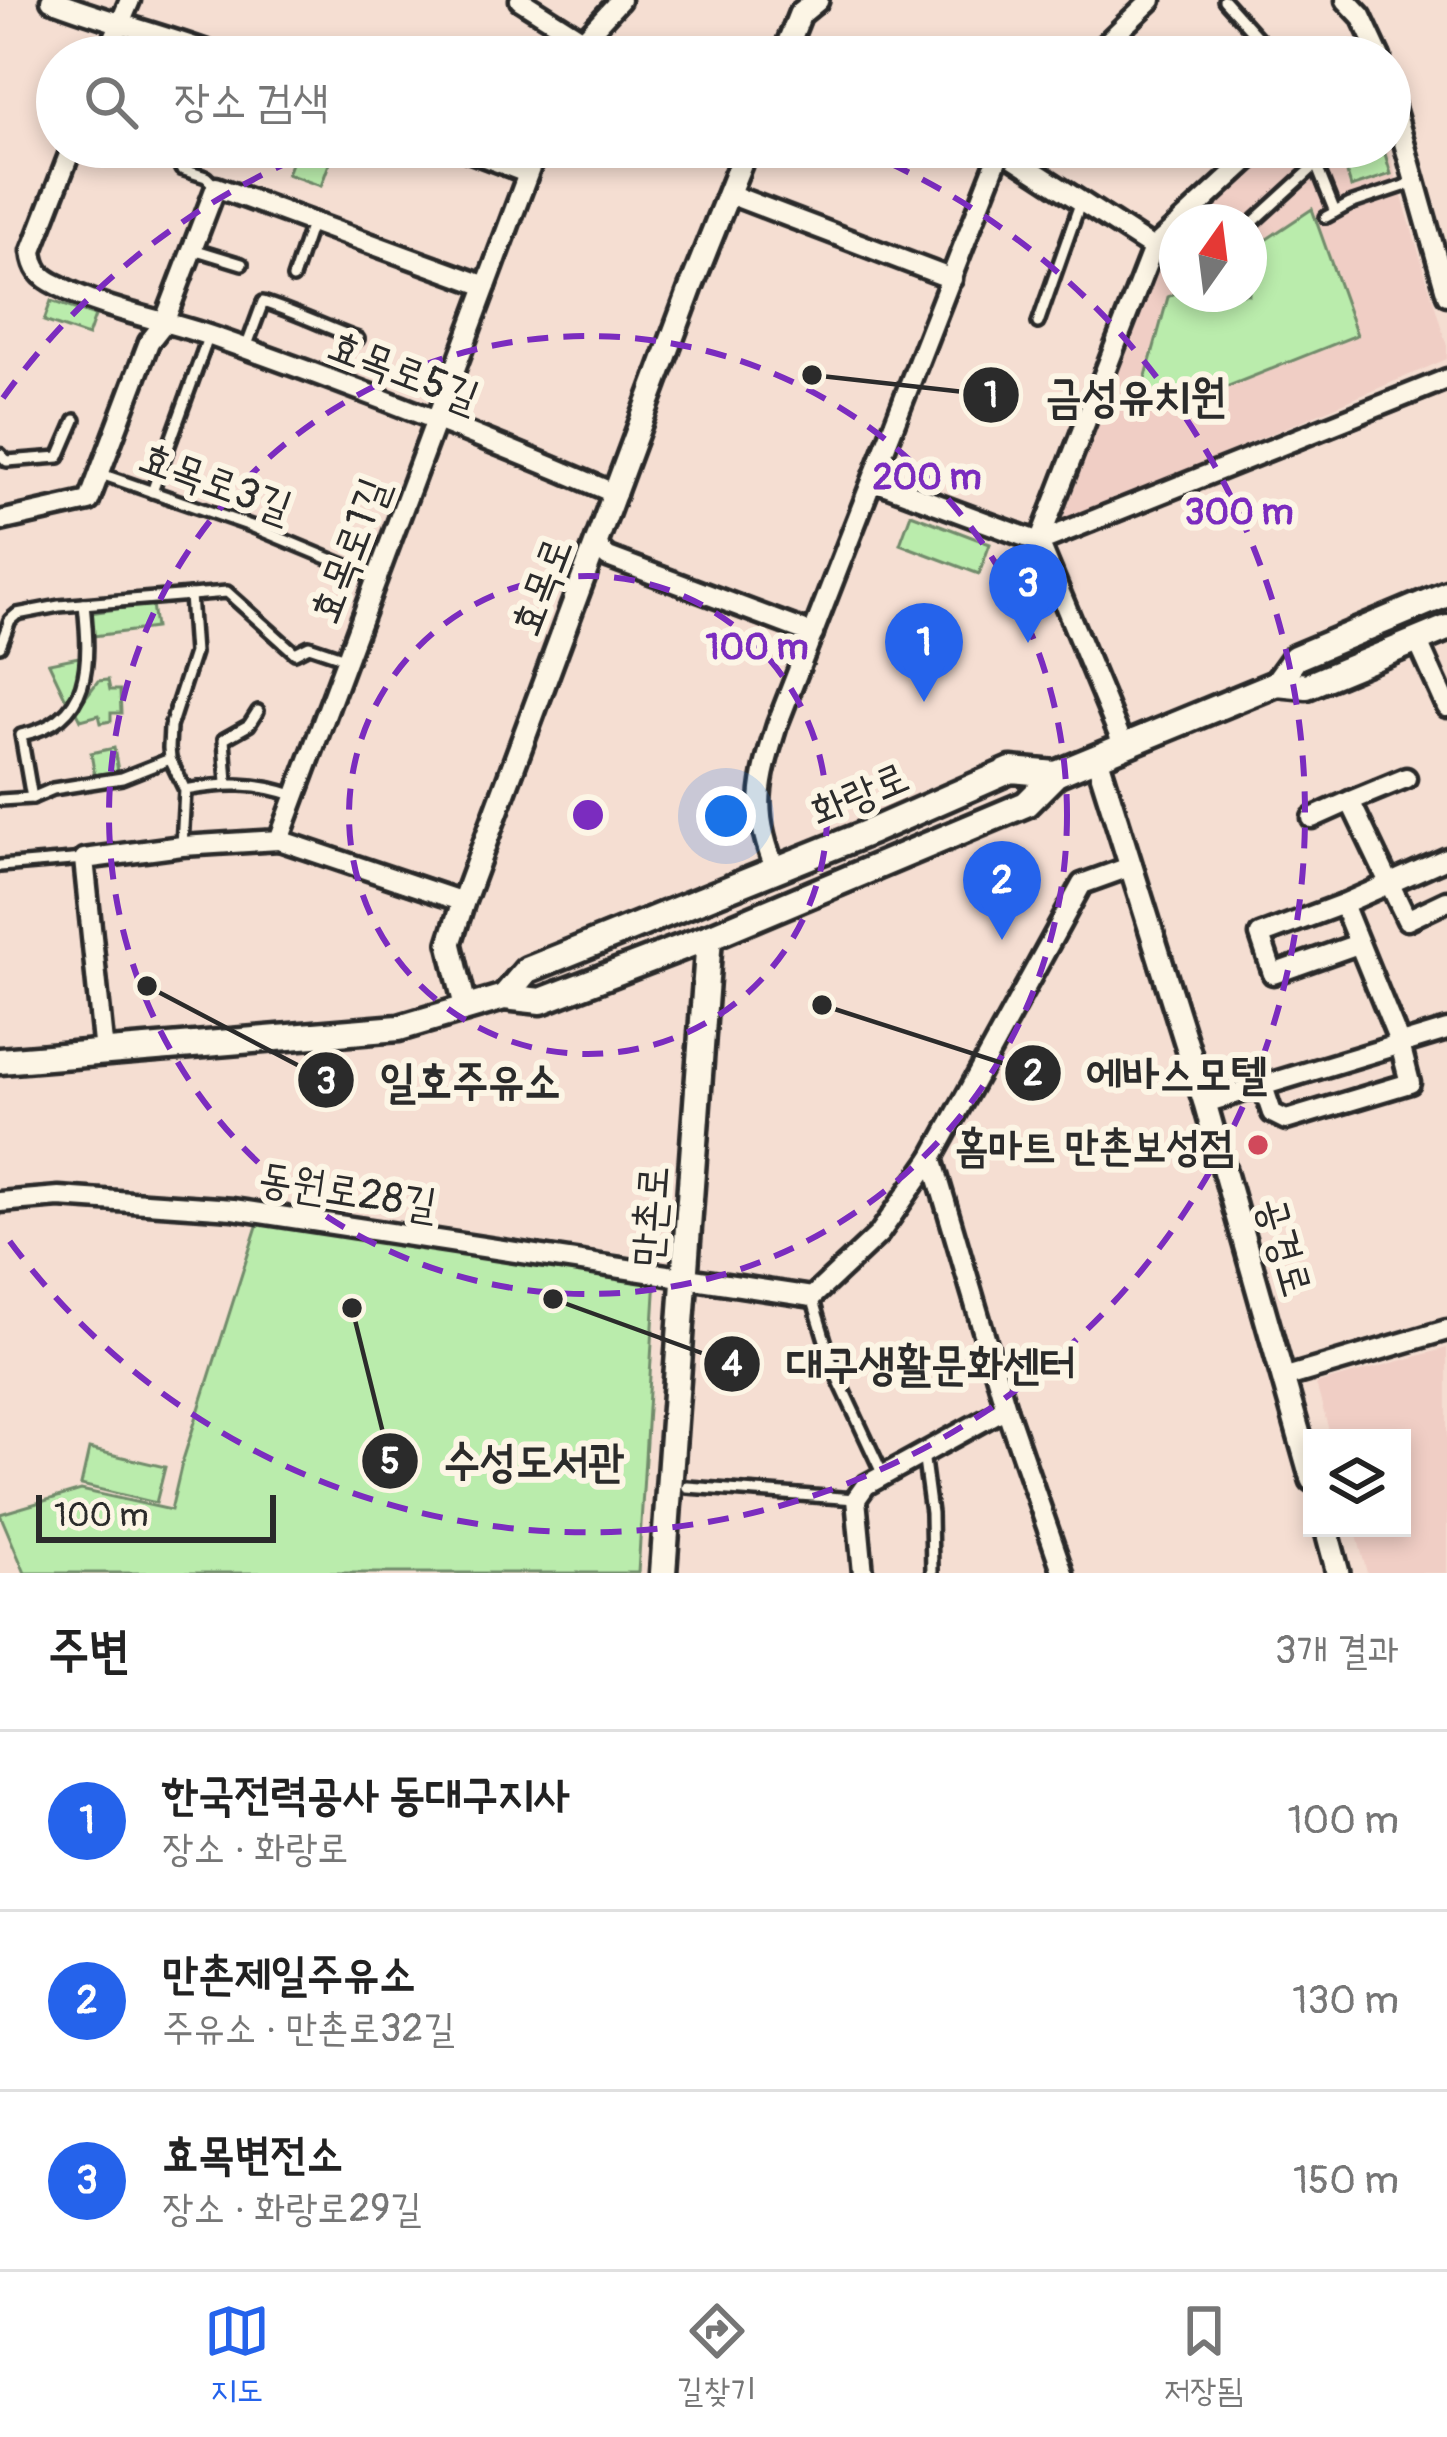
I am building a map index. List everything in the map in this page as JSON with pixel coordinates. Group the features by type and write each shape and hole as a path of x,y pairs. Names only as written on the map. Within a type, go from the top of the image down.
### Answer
{"main road":[{"name":"화랑로","path":"0,1061 398,1028 504,998 541,1001 709,937 1026,804 1056,774 1277,682 1295,658 1447,594"},
{"name":"화랑로","path":"1277,682 1307,686 1447,628"},
{"name":"화랑로","path":"504,998 527,970 1011,770 1056,774"},
{"name":"만촌로","path":"663,1573 709,937"}],"street":[{"path":"51,0 118,26 168,36"},
{"path":"114,36 130,0"},
{"path":"520,0 564,36"},
{"path":"589,36 620,0"},
{"path":"1114,36 1151,0"},
{"path":"1346,0 1369,36"},
{"path":"790,36 801,5"},
{"name":"효목로5길","path":"64,168 32,251 34,265 53,284 246,348 436,419 616,494"},
{"path":"516,168 527,173"},
{"name":"효목로1길","path":"279,840 529,168"},
{"name":"효목로","path":"466,1009 450,943 463,902 740,168"},
{"path":"776,870 761,835 759,794 777,725 994,168"},
{"path":"1031,168 1154,248"},
{"path":"1201,204 1239,168"},
{"path":"1411,168 1447,295"},
{"path":"0,521 88,501 216,187 486,286"},
{"path":"729,194 952,279"},
{"path":"1124,747 1039,542 1159,243"},
{"path":"875,481 1039,542 1447,380"},
{"path":"597,547 608,557 813,634"},
{"path":"1417,640 1447,707"},
{"name":"공경로","path":"1097,758 1205,1103 1303,1448"},
{"path":"1312,818 1406,778"},
{"path":"1350,801 1407,920 1447,901"},
{"path":"104,1053 85,859 279,840 463,902"},
{"path":"1358,944 1273,974 1260,935 1447,858"},
{"path":"812,1298 879,1234 932,1158 1082,884 1132,866"},
{"path":"1263,1086 1272,1113 1286,1120 1410,1083 1400,1044 1343,904"},
{"path":"1205,1103 1447,1030"},
{"path":"932,1158 1006,1408 1063,1573"},
{"name":"동원로28길","path":"0,1202 59,1197 233,1209 812,1298"},
{"path":"1283,1378 1447,1330"},
{"path":"863,1573 856,1499 866,1485 1006,1408"},
{"path":"1328,1537 1338,1573"}],"lane":[{"path":"1224,0 1256,36"},
{"path":"181,168 206,177 216,187"},
{"path":"1267,210 1313,168"},
{"path":"1317,168 1330,214 1415,182"},
{"path":"1038,323 1081,201"},
{"path":"293,278 312,221"},
{"path":"193,249 242,264"},
{"path":"246,348 263,302 358,339"},
{"path":"152,492 209,335"},
{"path":"0,454 8,460 59,458 75,420"},
{"name":"효목로3길","path":"99,473 376,578"},
{"path":"0,646 17,614 227,592 295,653 309,646 345,658"},
{"path":"182,846 185,790 170,759 170,727 194,653 190,595"},
{"path":"32,798 21,735 66,714 87,676 90,653 84,604"},
{"path":"226,783 224,739 249,725 258,711"},
{"path":"0,800 32,798 53,789 122,778 170,759"},
{"path":"185,790 226,783 272,787 296,796"},
{"path":"0,866 85,859"},
{"path":"812,1298 834,1370 883,1475"},
{"path":"922,1453 931,1513 932,1573"},
{"path":"687,1487 856,1499"}],"shaded area":[{"path":"1257,168 1393,168 1447,359 1061,523 1159,267 1159,312 1267,312 1267,204 1219,204"},
{"path":"1447,1348 1447,1573 1367,1573 1357,1537 1411,1537 1411,1429 1328,1429 1316,1384"}],"green space":[{"path":"289,168 328,168 321,186 287,174"},
{"path":"1345,168 1389,168 1391,174 1351,187"},
{"path":"1312,209 1357,335 1181,405 1143,387 1164,312 1267,312 1267,239"},
{"path":"51,301 95,316 88,336 44,321"},
{"path":"911,514 990,544 979,574 900,544"},
{"path":"152,604 155,628 93,636 90,613"},
{"path":"84,656 79,682 66,699 49,663"},
{"path":"108,680 110,690 120,690 121,713 111,713 111,721 101,723 99,715 81,720 76,710 98,681"},
{"path":"114,748 118,771 95,777 91,753"},
{"path":"258,1223 656,1277 638,1573 25,1573 0,1514 81,1490 171,1510"},
{"path":"89,1449 165,1467 156,1503 81,1485"}],"place":[{"name":"금성유치원","path":"812,375"},
{"name":"효목변전소","path":"1028,643"},
{"name":"한국전력공사 동대구지사","path":"924,702"},
{"name":"만촌제일주유소","path":"1002,940"},
{"name":"일호주유소","path":"147,986"},
{"name":"에바스모텔","path":"822,1005"},
{"name":"홈마트 만촌보성점","path":"1258,1145"},
{"name":"대구생활문화센터","path":"553,1299"},
{"name":"수성도서관","path":"352,1308"}]}
